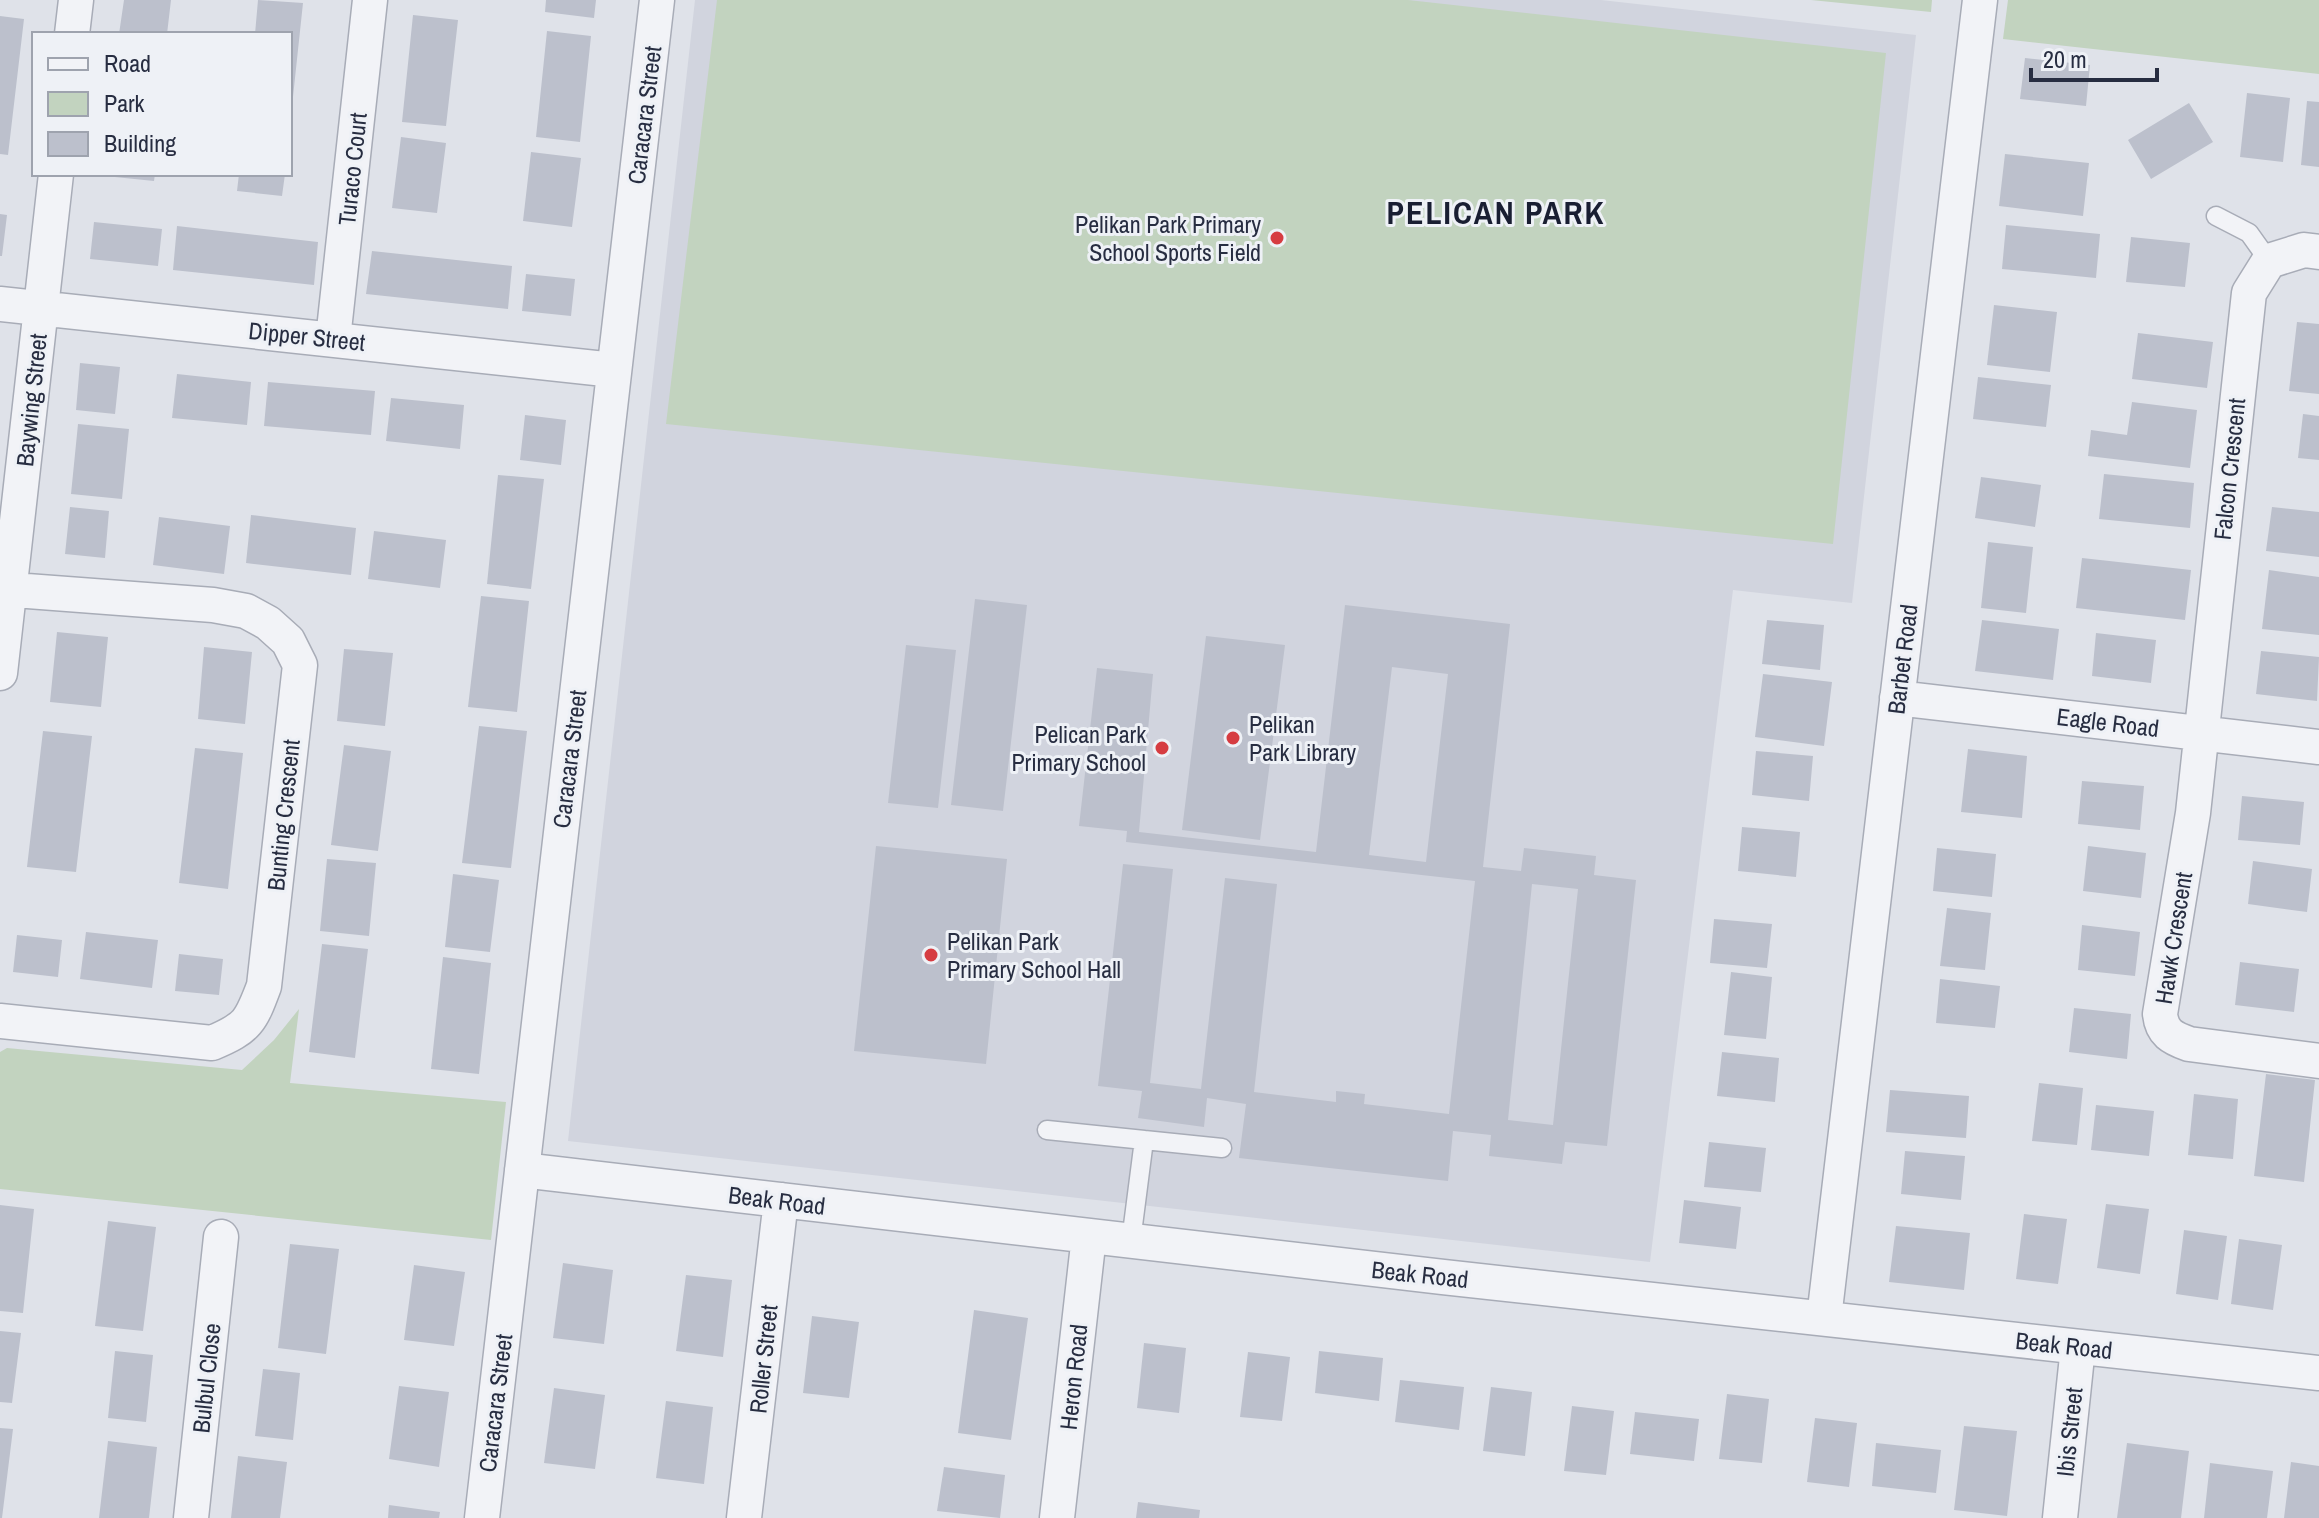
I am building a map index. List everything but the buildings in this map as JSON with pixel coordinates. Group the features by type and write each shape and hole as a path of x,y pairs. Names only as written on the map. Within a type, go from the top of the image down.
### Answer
{"street":[{"path":"72,32 76,0"},
{"name":"Turaco Court","path":"333,339 370,0"},
{"name":"Caracara Street","path":"482,1518 657,0"},
{"name":"Barbet Road","path":"1824,1318 1980,0"},
{"name":"Baywing Street","path":"0,673 5,589 56,176"},
{"path":"2269,261 2304,250 2319,252"},
{"name":"Falcon Crescent","path":"2200,733 2249,293 2269,261"},
{"name":"Dipper Street","path":"0,304 614,370"},
{"name":"Bunting Crescent","path":"0,1021 212,1043 236,1033 252,1016 264,986 300,665 288,641 268,623 246,611 213,605 5,589"},
{"name":"Eagle Road","path":"1897,698 2319,747"},
{"name":"Hawk Crescent","path":"2200,733 2193,813 2160,1014 2161,1025 2170,1036 2189,1044 2319,1061"},
{"name":"Beak Road","path":"522,1170 2319,1373"},
{"name":"Roller Street","path":"744,1518 781,1200"},
{"name":"Heron Road","path":"1057,1518 1089,1236"},
{"name":"Bulbul Close","path":"191,1518 221,1237"},
{"name":"Ibis Street","path":"2060,1518 2078,1347"}],"lane":[{"path":"2216,216 2249,233 2269,261"},
{"path":"1047,1130 1222,1148"},
{"path":"1131,1241 1144,1140"}],"shaded area":[{"name":"Pelican Park Primary School","path":"695,0 1601,0 1916,35 1852,603 1733,590 1650,1262 568,1141"}],"green space":[{"name":"Pelikan Park Primary School Sports Field","path":"717,0 1408,0 1886,53 1833,544 666,424"},
{"path":"1811,0 1932,0 1931,12"},
{"path":"2008,0 2319,0 2319,74 2003,39"},
{"path":"299,1009 290,1083 506,1102 491,1240 0,1189 0,1052 7,1048 242,1070 274,1040"}],"place":[{"name":"Pelikan Park Primary School Sports Field","path":"1277,238"},
{"name":"Pelikan Park Library","path":"1233,738"},
{"name":"Pelican Park Primary School","path":"1162,748"},
{"name":"Pelikan Park Primary School Hall","path":"931,955"}],"district":[{"name":"PELICAN PARK","path":"1496,212"}]}
